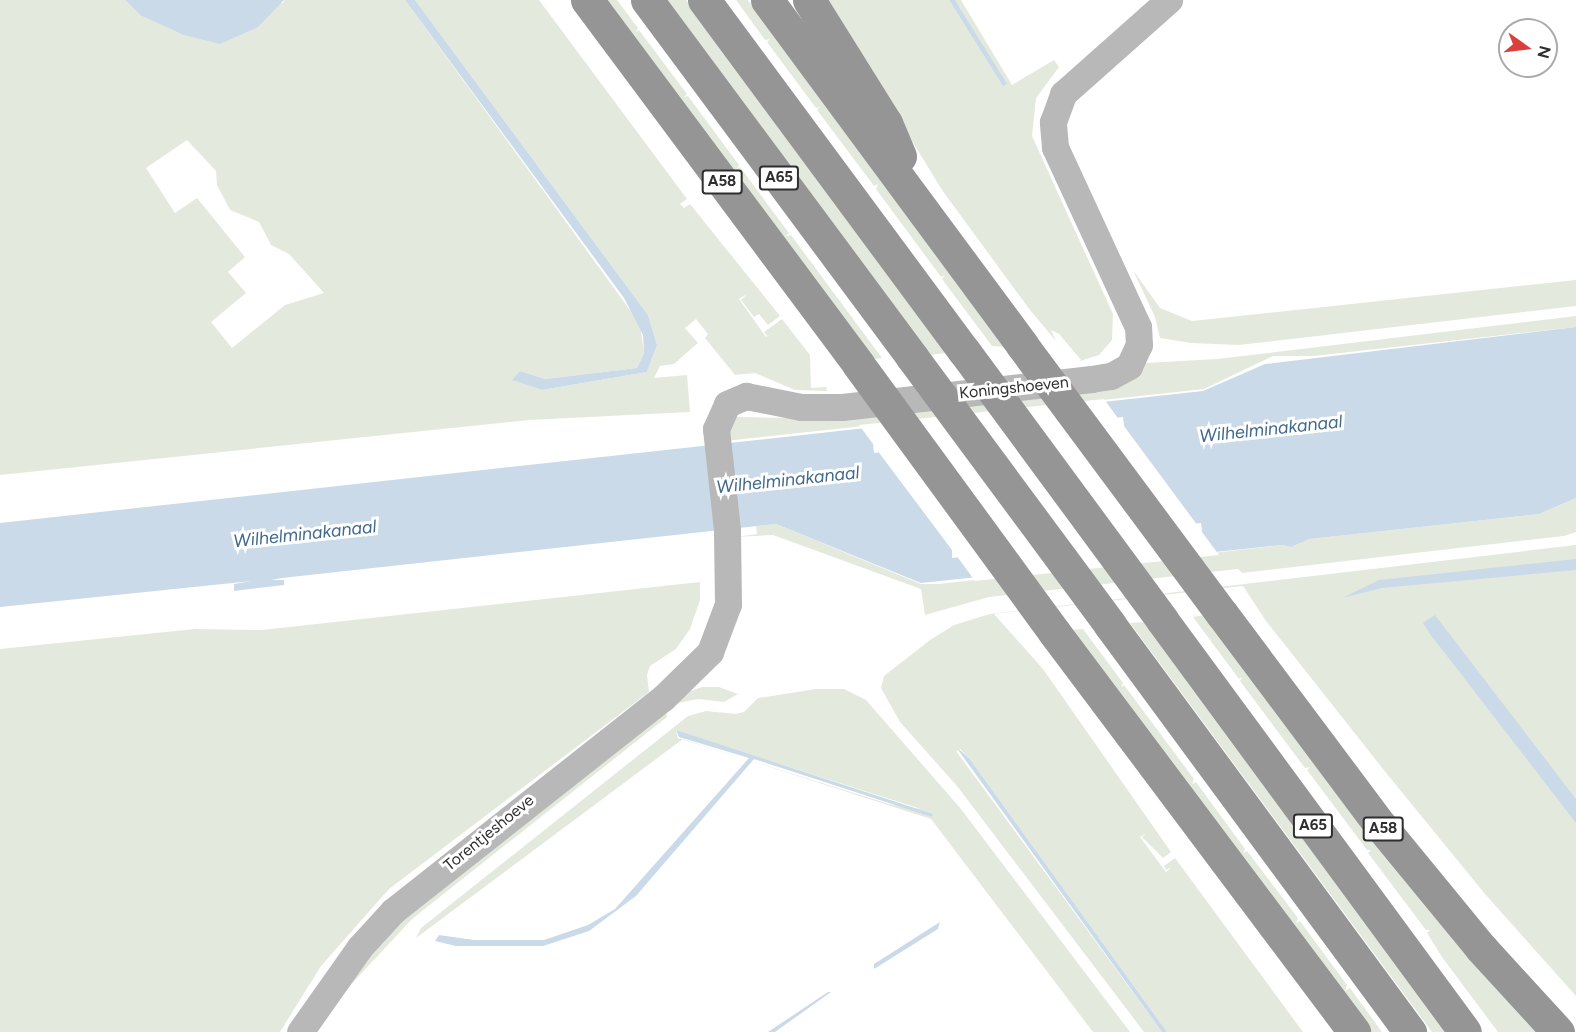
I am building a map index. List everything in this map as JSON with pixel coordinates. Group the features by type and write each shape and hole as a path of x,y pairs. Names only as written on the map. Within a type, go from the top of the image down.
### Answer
{"highway":[{"name":"A58","path":"587,0 858,364 1054,633 1354,1032"},
{"name":"A65","path":"647,0 1410,1032"},
{"name":"A65","path":"704,0 1465,1032"},
{"name":"A58","path":"767,0 1380,825 1481,948 1558,1032"},
{"name":"A58","path":"809,0 886,123 919,206"}],"street":[{"name":"Koningshoeven","path":"704,658 716,642 728,604 727,531 716,429 723,409 746,396 801,407 842,407 1091,380 1111,376 1129,366 1139,345 1138,327 1055,147 1053,122 1058,104 1070,87 1169,0"},
{"name":"Torentjeshoeve","path":"300,1032 360,947 393,911 663,698 704,658"}],"shaded area":[{"path":"0,0 125,0 140,15 283,3 284,0 405,0 640,324 644,353 637,368 545,379 520,371 513,380 542,390 647,372 657,345 648,315 415,0 539,0 687,199 680,204 684,208 690,204 780,316 768,325 759,314 754,317 741,300 747,294 739,299 766,337 774,332 767,336 764,332 782,319 810,355 811,388 826,387 827,391 795,390 755,373 735,375 705,338 708,334 696,319 685,328 698,343 674,364 660,366 654,378 687,375 690,412 529,420 0,475","holes":["187,140 216,171 217,185 230,210 259,222 271,245 289,254 324,293 285,305 232,348 211,322 246,293 228,272 245,257 197,198 175,213 146,168"]},
{"path":"604,0 617,0 638,28 636,32 639,30 687,94 684,97 688,96 739,165 737,169 740,167 789,233 786,236 791,235 882,358 875,359"},
{"path":"667,0 686,0 947,353 930,355"},
{"path":"736,0 748,0 1004,347 992,346 942,279 945,275 941,277 876,189 878,184 874,186 817,110 820,107 816,108 767,42 770,39 765,40"},
{"path":"826,0 949,0 1003,85 1006,84 955,0 961,0 1012,85 1054,60 1059,67 1036,98 1032,136 1113,314 1112,340 1099,355 1077,362 1081,360 1059,334 1051,330 1056,341 1030,310 942,190"},
{"path":"1133,270 1160,308 1192,321 1576,280 1576,306 1239,345 1191,343 1160,338 1155,317"},
{"path":"1576,316 1576,327 1313,356 1273,356 1204,389 725,441 733,418 737,417 792,418 1121,386 1145,363 1217,359"},
{"path":"1576,498 1576,532 1564,536 1242,573 1238,569 989,597 925,615 921,589 773,535 735,537 757,534 756,526 776,524 921,584 939,584 1282,545 1291,547 1310,539 1539,514"},
{"path":"1576,545 1576,996 1485,894 1387,774 1266,621 1243,586 994,614 1043,669 1171,852 1163,858 1142,837 1147,833 1140,837 1166,872 1172,867 1166,870 1164,866 1175,858 1303,1032 1167,1032 969,758 960,749 956,751 1162,1032 1144,1032 957,786 900,722 881,688 884,676 930,640 954,625 990,614"},
{"path":"700,582 700,600 690,629 676,649 650,666 647,675 649,692 389,889 321,966 280,1032 0,1032 0,649 195,629 262,630"},
{"path":"1205,615 1537,1032 1498,1032 1442,957 1427,933 1430,930 1426,930 1368,853 1371,850 1367,850 1307,770 1310,767 1305,768 1240,681 1242,677 1239,679 1193,617"},
{"path":"1144,622 1450,1032 1432,1032 1130,623"},
{"path":"1083,629 1123,683 1121,687 1124,685 1194,779 1192,784 1196,782 1245,849 1243,853 1247,851 1298,918 1296,923 1300,921 1347,985 1345,991 1350,988 1382,1032 1369,1032 1071,630"},
{"path":"702,687 719,687 738,694 724,702 698,699 678,703 684,693"},
{"path":"816,689 844,689 866,700 961,809 1130,1032 1093,1032 931,819 741,758 889,804 921,809 676,730 678,738 682,739 416,938 421,928 688,716 706,711 736,714 744,712 758,698"},
{"path":"666,708 667,717 412,919 345,991 315,1032 360,966 409,912"}],"water":[{"path":"125,0 284,0 258,27 220,44 184,35 140,15"},
{"path":"405,0 415,0 648,315 657,345 647,372 542,390 512,380 520,371 545,379 637,368 644,353 643,335 624,298"},
{"path":"949,0 955,0 1007,84 1003,86"},
{"name":"Wilhelminakanaal","path":"1576,327 1576,498 1539,514 1310,539 1291,547 1282,545 921,583 776,524 282,578 271,580 284,580 284,585 234,591 234,584 252,581 0,607 0,523 1203,391 1265,364","holes":["1123,417 1124,426 874,453 873,444","1201,523 1202,531 952,558 952,550"]},
{"path":"1576,559 1576,570 1382,588 1342,598 1379,580"},
{"path":"1435,615 1576,799 1576,823 1430,634 1423,623"},
{"path":"676,730 933,814 932,817 754,759 636,896 589,931 543,946 456,946 435,941 439,935 474,940 544,940 588,925 615,909 749,758 679,737"},
{"path":"956,747 969,758 1167,1032 1162,1032"},
{"path":"940,922 938,929 874,969 874,964"},
{"path":"828,992 831,992 775,1032 768,1032"}],"pier":[{"path":"1104,399 1120,421 876,448 859,425"},
{"path":"1121,422 1198,526 955,554 877,450"},
{"path":"1199,528 1219,555 975,581 956,555"}]}
